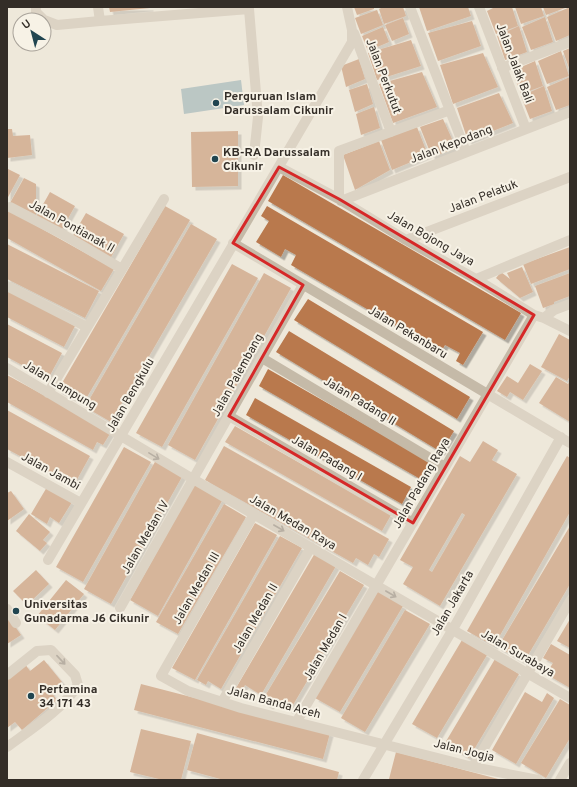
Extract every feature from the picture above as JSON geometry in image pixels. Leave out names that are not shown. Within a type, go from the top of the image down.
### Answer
[{"type":"street","points":[[98,7],[100,21]]},
{"type":"street","name":"Jalan Perkutut","points":[[347,7],[352,30],[391,132]]},
{"type":"street","points":[[410,7],[466,152]]},
{"type":"street","name":"Jalan Jalak Bali","points":[[480,7],[526,129]]},
{"type":"street","points":[[52,23],[57,25],[249,8],[258,117],[254,155]]},
{"type":"street","name":"Jalan Bengkulu","points":[[48,560],[352,42],[352,30]]},
{"type":"street","points":[[502,68],[570,42]]},
{"type":"street","points":[[340,200],[338,152],[450,110]]},
{"type":"street","name":"Jalan Kepodang","points":[[340,200],[570,112]]},
{"type":"street","name":"Jalan Bojong Jaya","points":[[279,167],[340,200],[406,240],[539,316],[570,331]]},
{"type":"street","name":"Jalan Pelatuk","points":[[406,240],[570,177]]},
{"type":"street","points":[[48,393],[164,199]]},
{"type":"street","name":"Jalan Pontianak II","points":[[10,207],[64,235],[122,269]]},
{"type":"street","points":[[476,279],[570,240]]},
{"type":"street","name":"Jalan Pekanbaru","points":[[233,243],[566,440]]},
{"type":"street","name":"Jalan Palembang","points":[[193,479],[303,285]]},
{"type":"street","points":[[7,286],[87,327]]},
{"type":"street","points":[[539,316],[570,304]]},
{"type":"street","name":"Jalan Padang Raya","points":[[376,585],[488,394],[539,316]]},
{"type":"street","name":"Jalan Padang II","points":[[262,358],[445,467]]},
{"type":"street","name":"Jalan Lampung","points":[[7,368],[121,436]]},
{"type":"street","name":"Jalan Padang I","points":[[229,416],[413,522]]},
{"type":"street","name":"Jalan Medan Raya","points":[[121,436],[453,629]]},
{"type":"street","name":"Jalan Jakarta","points":[[363,780],[566,440]]},
{"type":"street","name":"Jalan Jambi","points":[[7,462],[81,504]]},
{"type":"street","name":"Jalan Medan IV","points":[[120,608],[193,479]]},
{"type":"street","name":"Jalan Medan III","points":[[161,676],[254,514]]},
{"type":"street","name":"Jalan Medan II","points":[[222,702],[311,547]]},
{"type":"street","name":"Jalan Medan I","points":[[297,721],[376,585]]},
{"type":"street","points":[[473,767],[567,612],[570,601]]},
{"type":"street","points":[[7,609],[16,623]]},
{"type":"street","name":"Jalan Surabaya","points":[[453,629],[570,698]]},
{"type":"street","points":[[7,676],[37,651],[51,650],[74,675],[78,685],[72,694],[38,724],[7,747]]},
{"type":"street","name":"Jalan Banda Aceh","points":[[161,676],[188,690],[222,702],[384,744]]},
{"type":"street","name":"Jalan Jogja","points":[[384,744],[473,767],[538,780]]},
{"type":"street","points":[[560,780],[570,763]]},
{"type":"highlighted area","points":[[279,167],[339,199],[534,315],[413,523],[229,416],[303,285],[233,243]]},
{"type":"water","points":[[241,80],[244,105],[184,114],[181,89]]},
{"type":"building","points":[[109,7],[150,7],[150,8],[110,12]]},
{"type":"building","points":[[354,7],[374,7],[374,9],[357,15]]},
{"type":"building","points":[[383,7],[403,7],[406,16],[384,24],[379,9]]},
{"type":"building","points":[[419,7],[468,7],[471,16],[427,31]]},
{"type":"building","points":[[495,7],[512,7],[518,26],[496,34],[487,11]]},
{"type":"building","points":[[515,7],[541,7],[544,16],[521,24]]},
{"type":"building","points":[[543,7],[568,7],[546,15]]},
{"type":"building","points":[[570,7],[570,35],[556,41],[547,17]]},
{"type":"building","points":[[377,10],[383,25],[361,34],[355,18]]},
{"type":"building","points":[[545,17],[553,42],[531,50],[522,27]]},
{"type":"building","points":[[403,18],[409,34],[392,41],[385,25]]},
{"type":"building","points":[[472,21],[481,46],[438,61],[428,33]]},
{"type":"building","points":[[519,26],[527,52],[505,60],[497,36]]},
{"type":"building","points":[[383,27],[389,42],[368,51],[362,36]]},
{"type":"building","points":[[411,40],[421,66],[377,80],[368,53]]},
{"type":"building","points":[[570,48],[570,71],[563,51]]},
{"type":"building","points":[[561,51],[569,76],[547,84],[538,61]]},
{"type":"building","points":[[483,53],[498,87],[453,104],[440,65]]},
{"type":"building","points":[[359,59],[365,79],[346,87],[341,66]]},
{"type":"building","points":[[535,61],[543,86],[521,94],[512,71]]},
{"type":"building","points":[[422,72],[437,107],[393,123],[379,84]]},
{"type":"building","points":[[570,77],[570,105],[556,110],[547,87]]},
{"type":"building","points":[[367,84],[373,104],[355,112],[349,90]]},
{"type":"building","points":[[544,86],[552,111],[530,119],[521,96]]},
{"type":"building","points":[[499,93],[513,123],[468,141],[457,108]]},
{"type":"building","points":[[374,107],[380,128],[361,135],[356,114]]},
{"type":"building","points":[[443,119],[456,148],[432,157],[420,127]]},
{"type":"building","points":[[417,127],[428,155],[392,170],[381,140]]},
{"type":"building","points":[[7,129],[12,129],[13,136],[30,135],[32,155],[7,158]]},
{"type":"building","name":"KB-RA Darussalam Cikunir","points":[[238,131],[238,186],[192,187],[191,132]]},
{"type":"building","points":[[379,141],[390,170],[355,190],[343,155]]},
{"type":"building","points":[[8,169],[20,175],[7,199],[7,171]]},
{"type":"building","points":[[283,175],[521,313],[505,340],[268,201]]},
{"type":"building","points":[[24,178],[36,184],[36,217],[10,203]]},
{"type":"building","points":[[50,192],[75,206],[61,231],[36,217]]},
{"type":"building","points":[[165,206],[190,220],[83,404],[58,390]]},
{"type":"building","points":[[267,206],[483,332],[463,365],[456,361],[460,353],[445,345],[441,352],[291,265],[296,255],[285,249],[281,257],[256,242],[269,221],[261,216]]},
{"type":"building","points":[[8,210],[114,269],[101,291],[7,238]]},
{"type":"building","points":[[86,213],[124,234],[110,259],[72,237]]},
{"type":"building","points":[[191,224],[217,239],[111,422],[85,407]]},
{"type":"building","points":[[7,244],[99,291],[85,318],[7,279]]},
{"type":"building","points":[[570,247],[570,269],[531,284],[523,264]]},
{"type":"building","points":[[232,264],[258,278],[162,447],[136,433]]},
{"type":"building","points":[[522,267],[533,292],[520,298],[496,278],[501,272],[510,279],[507,273]]},
{"type":"building","points":[[264,273],[291,288],[195,460],[168,445]]},
{"type":"building","points":[[570,273],[570,296],[543,308],[535,286]]},
{"type":"building","points":[[7,290],[75,326],[64,347],[7,317]]},
{"type":"building","points":[[308,299],[470,397],[457,419],[294,320]]},
{"type":"building","points":[[7,324],[62,353],[48,379],[7,357]]},
{"type":"building","points":[[289,331],[454,431],[441,452],[276,352]]},
{"type":"building","points":[[559,334],[570,340],[570,376],[567,381],[541,367]]},
{"type":"building","points":[[530,364],[542,371],[523,400],[510,392],[507,397],[497,391],[507,376],[518,383]]},
{"type":"building","points":[[268,369],[432,463],[422,480],[259,386]]},
{"type":"building","points":[[7,375],[111,432],[103,445],[97,442],[93,450],[7,402]]},
{"type":"building","points":[[556,377],[568,384],[570,381],[570,422],[539,403]]},
{"type":"building","points":[[255,398],[411,487],[402,504],[246,415]]},
{"type":"building","points":[[7,410],[90,456],[74,485],[7,449]]},
{"type":"building","points":[[235,426],[391,515],[382,531],[225,442]]},
{"type":"building","points":[[483,441],[498,450],[492,460],[517,474],[440,606],[403,584],[413,567],[400,560],[460,456],[470,462]],"holes":[[[462,513],[465,515],[432,572],[429,570]]]},
{"type":"building","points":[[224,446],[389,539],[379,557],[374,554],[368,565],[356,558],[353,563],[205,480]]},
{"type":"building","points":[[124,447],[151,462],[83,582],[56,567]]},
{"type":"building","points":[[567,456],[570,458],[570,512],[494,646],[467,631]]},
{"type":"building","points":[[156,460],[183,475],[111,604],[84,589]]},
{"type":"building","points":[[195,484],[223,499],[158,616],[130,600]]},
{"type":"building","points":[[47,487],[72,502],[59,523],[50,517],[47,524],[31,514]]},
{"type":"building","points":[[11,491],[24,509],[7,521],[7,493]]},
{"type":"building","points":[[224,504],[246,517],[178,634],[156,622]]},
{"type":"building","points":[[29,514],[50,532],[43,540],[47,543],[40,551],[16,531]]},
{"type":"building","points":[[255,523],[277,535],[195,680],[172,668]]},
{"type":"building","points":[[570,526],[570,584],[524,662],[498,647]]},
{"type":"building","points":[[280,536],[302,548],[221,689],[208,681],[206,685],[197,680]]},
{"type":"building","points":[[315,553],[336,566],[261,695],[245,685],[239,696],[233,693]]},
{"type":"building","points":[[36,570],[49,584],[27,605],[13,591]]},
{"type":"building","points":[[340,571],[364,585],[290,710],[274,700],[270,706],[262,701]]},
{"type":"building","points":[[66,580],[84,594],[55,630],[37,616]]},
{"type":"building","points":[[378,591],[403,606],[340,712],[315,698]]},
{"type":"building","points":[[405,610],[430,624],[365,732],[341,718]]},
{"type":"building","points":[[7,615],[21,635],[7,644]]},
{"type":"building","points":[[570,619],[570,648],[557,641]]},
{"type":"building","points":[[462,640],[487,655],[437,738],[412,724]]},
{"type":"building","points":[[551,644],[570,655],[570,688],[546,674],[553,663],[543,658]]},
{"type":"building","points":[[495,659],[519,674],[469,758],[445,743]]},
{"type":"building","name":"Pertamina 34 171 43","points":[[44,660],[62,682],[51,692],[57,700],[22,730],[15,722],[7,728],[7,679],[25,664],[30,671]]},
{"type":"building","points":[[141,684],[330,733],[323,759],[134,710]]},
{"type":"building","points":[[525,692],[542,702],[547,693],[554,698],[516,764],[492,750]]},
{"type":"building","points":[[560,699],[570,705],[570,738],[546,778],[521,763]]},
{"type":"building","points":[[141,729],[191,741],[181,780],[163,780],[130,772]]},
{"type":"building","points":[[197,733],[339,772],[337,780],[224,780],[187,770]]},
{"type":"building","points":[[396,752],[502,780],[389,779]]},
{"type":"place","name":"Perguruan Islam Darussalam Cikunir","points":[[216,103]]},
{"type":"place","name":"KB-RA Darussalam Cikunir","points":[[215,159]]},
{"type":"place","name":"Universitas Gunadarma J6 Cikunir","points":[[16,611]]},
{"type":"place","name":"Pertamina 34 171 43","points":[[31,696]]}]
